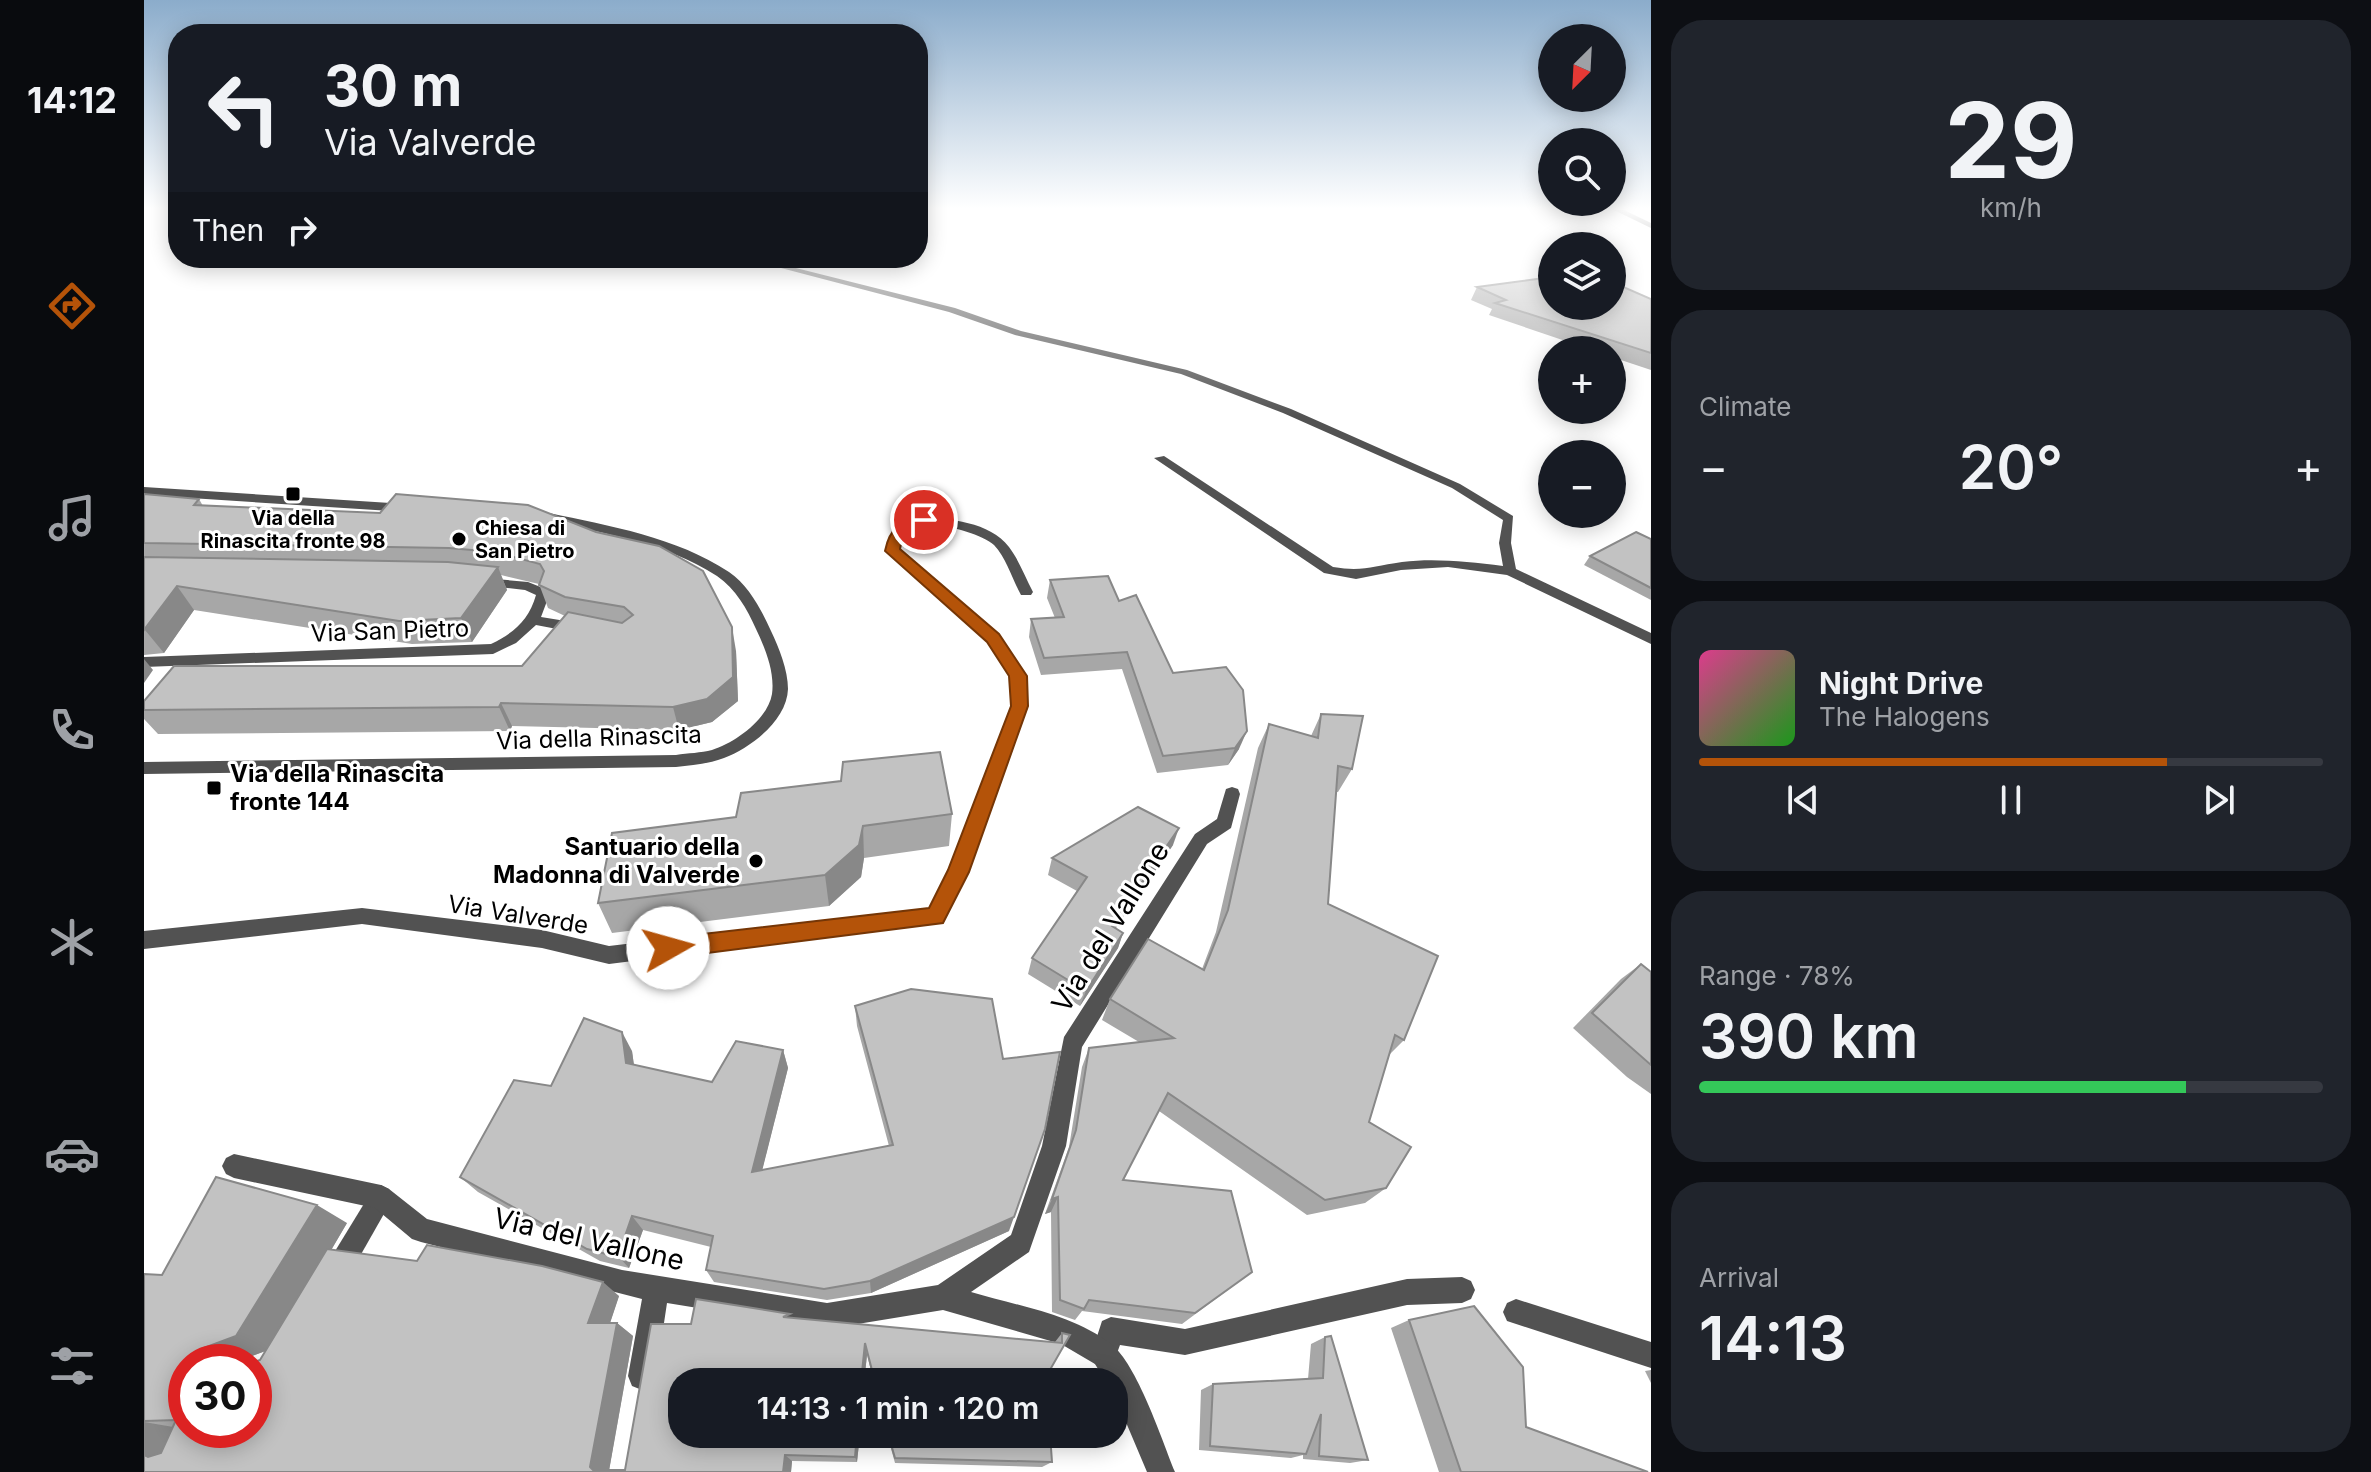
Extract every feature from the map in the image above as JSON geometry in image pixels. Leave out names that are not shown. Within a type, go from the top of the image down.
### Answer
[{"type":"street","points":[[829,279],[952,310],[1018,333],[1184,372],[1287,411],[1456,486],[1509,519],[1505,543],[1510,571]]},
{"type":"street","points":[[1160,458],[1329,570],[1356,575],[1401,566],[1448,563],[1510,571],[1651,639]]},
{"type":"street","points":[[144,491],[425,509]]},
{"type":"street","name":"Via della Rinascita","points":[[144,768],[676,761],[719,754],[751,735],[767,721],[781,693],[772,648],[750,600],[724,574],[677,552],[624,533],[529,515]]},
{"type":"street","name":"Via Valverde","points":[[144,940],[362,916],[542,939],[609,955],[935,916],[958,872],[1019,706],[1018,676],[993,638],[892,551],[895,537],[903,526],[924,520],[984,534],[994,539],[1006,552],[1026,592]]},
{"type":"street","name":"Via San Pietro","points":[[144,662],[493,649],[520,637],[532,620],[543,593],[528,586],[466,581]]},
{"type":"street","points":[[532,620],[566,632],[600,632]]},
{"type":"street","name":"Via del Vallone","points":[[943,1297],[1020,1243],[1054,1146],[1072,1044],[1201,839],[1225,823],[1232,794]]},
{"type":"street","name":"Via del Vallone","points":[[234,1166],[381,1197],[421,1230],[622,1283],[827,1316],[943,1297],[1067,1333],[1104,1355],[1125,1386],[1161,1472]]},
{"type":"street","points":[[325,1292],[381,1197]]},
{"type":"street","points":[[639,1395],[657,1288]]},
{"type":"street","points":[[1104,1355],[1111,1330],[1185,1342],[1407,1292],[1462,1290]]},
{"type":"street","points":[[1516,1312],[1651,1355]]},
{"type":"building","points":[[1538,279],[1538,317],[1495,303],[1506,300],[1477,287]]},
{"type":"building","points":[[1626,288],[1651,299],[1651,353],[1626,345],[1626,336],[1598,336],[1548,320],[1626,320]]},
{"type":"building","points":[[144,494],[199,499],[194,505],[380,513],[396,494],[528,505],[596,532],[659,546],[703,571],[732,627],[733,677],[707,699],[673,707],[501,703],[499,707],[144,710],[144,701],[174,666],[522,666],[568,612],[622,623],[633,615],[624,607],[565,597],[539,585],[544,571],[540,564],[495,552],[449,548],[144,543]]},
{"type":"building","points":[[1636,532],[1651,539],[1651,588],[1590,556]]},
{"type":"building","points":[[144,557],[448,562],[498,567],[461,618],[399,621],[177,586],[144,630]]},
{"type":"building","points":[[1108,576],[1119,601],[1136,595],[1173,673],[1226,667],[1243,690],[1247,731],[1235,748],[1163,756],[1127,652],[1044,658],[1031,619],[1064,617],[1050,580]]},
{"type":"building","points":[[1321,714],[1363,716],[1352,769],[1338,766],[1328,904],[1438,956],[1404,1040],[1395,1035],[1369,1122],[1411,1147],[1386,1188],[1325,1200],[1168,1093],[1123,1180],[1231,1191],[1252,1272],[1195,1313],[1089,1300],[1084,1309],[1060,1300],[1058,1197],[1052,1199],[1076,1130],[1089,1048],[1174,1038],[1110,999],[1148,939],[1204,970],[1228,910],[1269,724],[1318,738]]},
{"type":"building","points":[[940,752],[952,814],[863,826],[859,845],[825,875],[598,903],[612,833],[736,817],[741,793],[841,781],[843,762]]},
{"type":"building","points":[[1138,807],[1179,828],[1112,926],[1123,933],[1086,991],[1032,958],[1087,877],[1052,858]]},
{"type":"building","points":[[1641,964],[1651,972],[1651,1065],[1592,1013]]},
{"type":"building","points":[[911,989],[992,999],[1003,1059],[1060,1052],[1045,1129],[1014,1217],[870,1281],[824,1289],[706,1270],[713,1236],[632,1216],[618,1256],[610,1255],[587,1249],[460,1177],[514,1080],[551,1086],[584,1018],[622,1032],[626,1063],[712,1082],[736,1041],[783,1050],[752,1172],[893,1145],[855,1006]]},
{"type":"building","points":[[216,1177],[317,1205],[236,1336],[214,1344],[168,1344],[168,1420],[144,1421],[144,1274],[162,1275]]},
{"type":"building","points":[[427,1245],[542,1266],[603,1282],[588,1323],[617,1323],[590,1467],[593,1470],[625,1470],[651,1324],[691,1324],[696,1299],[790,1314],[783,1317],[1062,1343],[1062,1333],[1070,1335],[1051,1368],[871,1368],[865,1343],[862,1368],[668,1368],[668,1448],[856,1448],[855,1457],[785,1455],[783,1472],[144,1472],[144,1455],[148,1457],[161,1453],[168,1438],[168,1448],[272,1448],[270,1344],[327,1249],[417,1261]]},
{"type":"building","points":[[1474,1306],[1523,1367],[1526,1427],[1648,1472],[1461,1472],[1409,1320]]},
{"type":"building","points":[[1331,1336],[1368,1460],[1319,1456],[1321,1414],[1306,1454],[1210,1446],[1213,1384],[1323,1378],[1325,1337]]},
{"type":"building","points":[[892,1448],[1051,1448],[1052,1462],[895,1458]]},
{"type":"place","name":"Via della Rinascita fronte 98","points":[[293,494]]},
{"type":"place","name":"Chiesa di San Pietro","points":[[459,539]]},
{"type":"place","name":"Via della Rinascita fronte 144","points":[[214,788]]},
{"type":"place","name":"Santuario della Madonna di Valverde","points":[[756,861]]},
{"type":"route","points":[[668,948],[935,916],[958,872],[1019,706],[1018,676],[993,638],[892,551],[895,537],[903,526],[924,520]]}]
